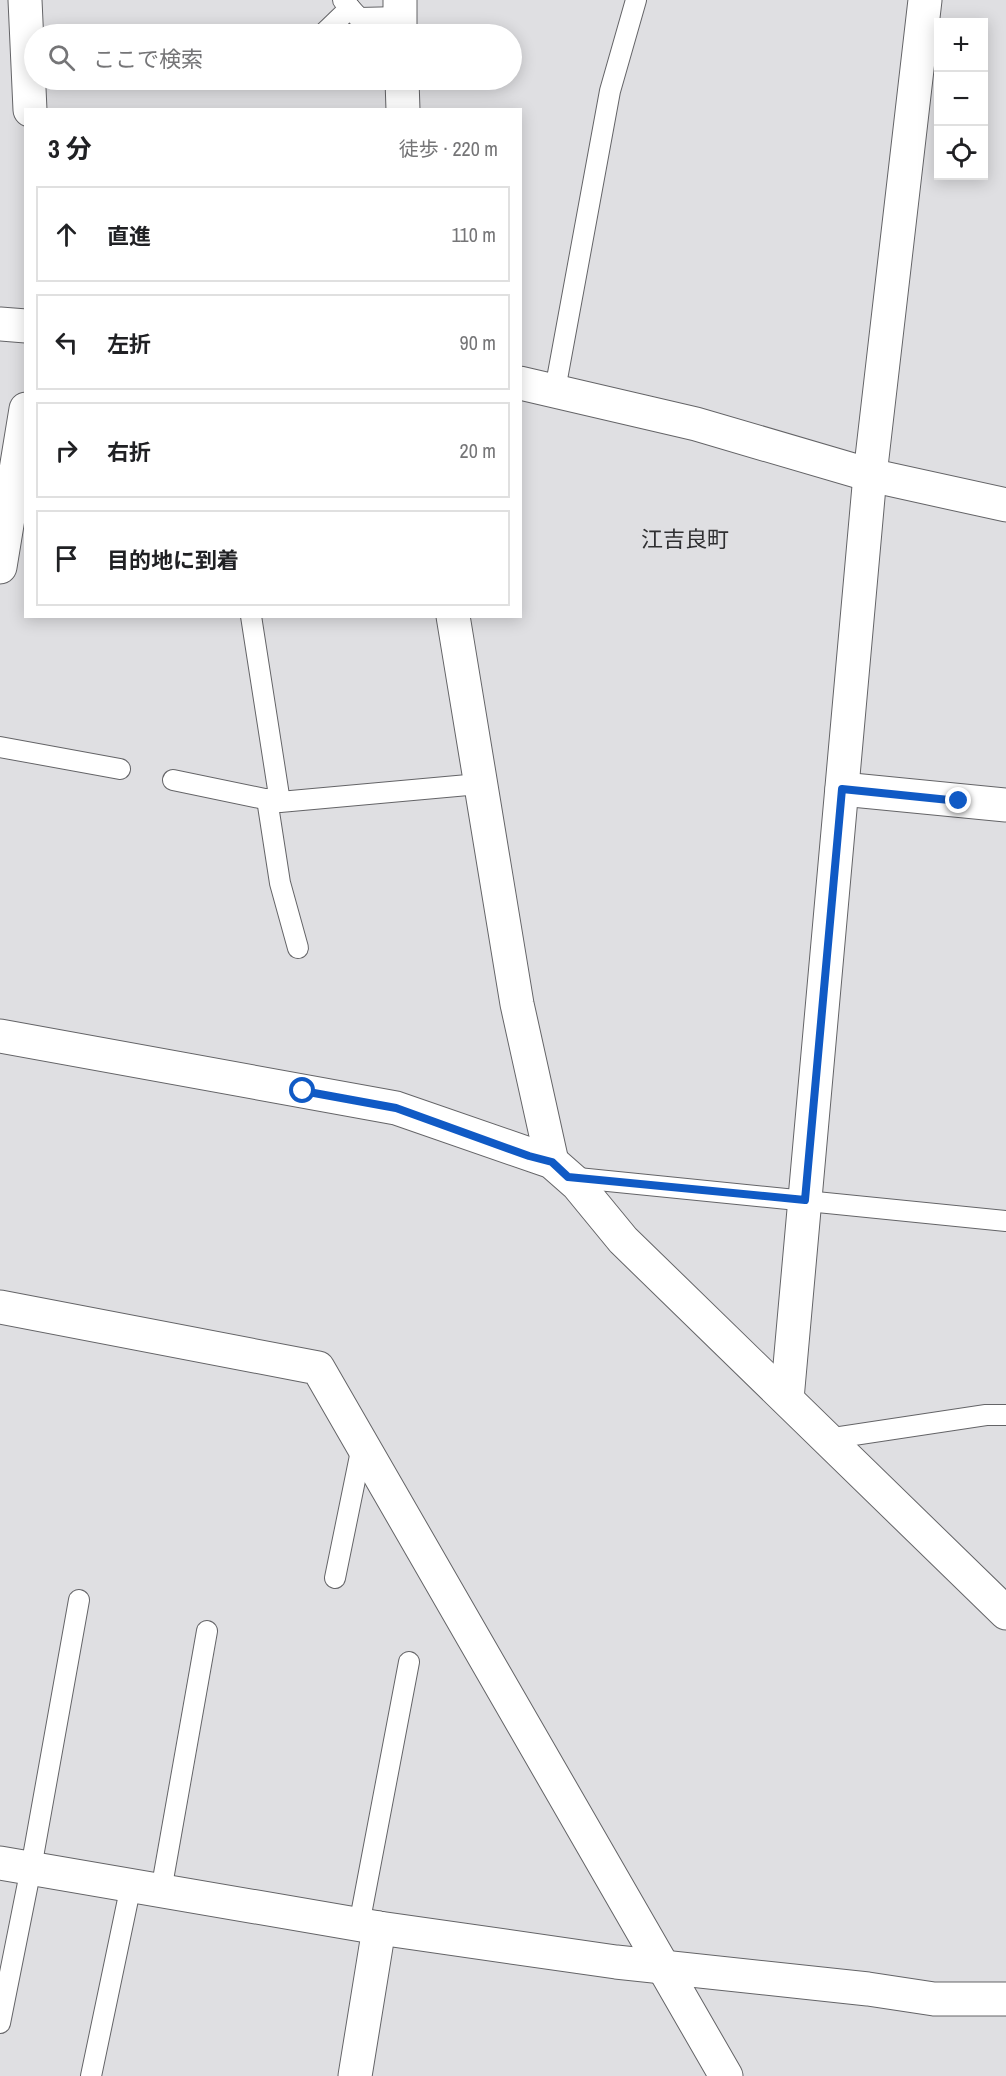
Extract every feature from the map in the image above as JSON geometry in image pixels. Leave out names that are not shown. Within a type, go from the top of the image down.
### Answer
[{"type":"street","points":[[25,0],[26,24]]},
{"type":"street","points":[[788,1399],[870,475],[925,0]]},
{"type":"street","points":[[29,90],[30,108]]},
{"type":"street","points":[[402,90],[403,108]]},
{"type":"street","points":[[0,324],[24,326]]},
{"type":"street","points":[[522,383],[696,424],[870,475],[1006,505]]},
{"type":"street","points":[[0,562],[24,421]]},
{"type":"street","points":[[453,618],[517,1004],[560,1169]]},
{"type":"street","points":[[842,789],[1006,805]]},
{"type":"street","points":[[0,1036],[396,1108],[560,1169],[577,1184],[623,1240],[1006,1613]]},
{"type":"street","points":[[0,1307],[318,1368],[726,2076]]},
{"type":"street","points":[[15,1865],[369,1927],[616,1962],[868,1989],[934,1999],[1006,1999]]},
{"type":"street","points":[[354,2076],[369,1927]]},
{"type":"lane","points":[[555,390],[610,91],[636,0]]},
{"type":"lane","points":[[331,24],[347,4],[359,18],[400,17]]},
{"type":"lane","points":[[251,618],[273,800],[280,883],[298,948]]},
{"type":"lane","points":[[0,747],[120,769]]},
{"type":"lane","points":[[173,780],[273,800],[479,784]]},
{"type":"lane","points":[[560,1169],[805,1200],[1006,1221]]},
{"type":"lane","points":[[827,1439],[986,1415],[1006,1415]]},
{"type":"lane","points":[[335,1578],[362,1446]]},
{"type":"lane","points":[[0,2023],[15,1865],[79,1600]]},
{"type":"lane","points":[[91,2076],[146,1888],[207,1630]]},
{"type":"lane","points":[[369,1927],[409,1662]]},
{"type":"district","name":"江吉良町","points":[[685,539]]},
{"type":"route","points":[[303,1091],[396,1108],[529,1156],[552,1162],[568,1177],[805,1200],[842,789],[959,801]]}]
